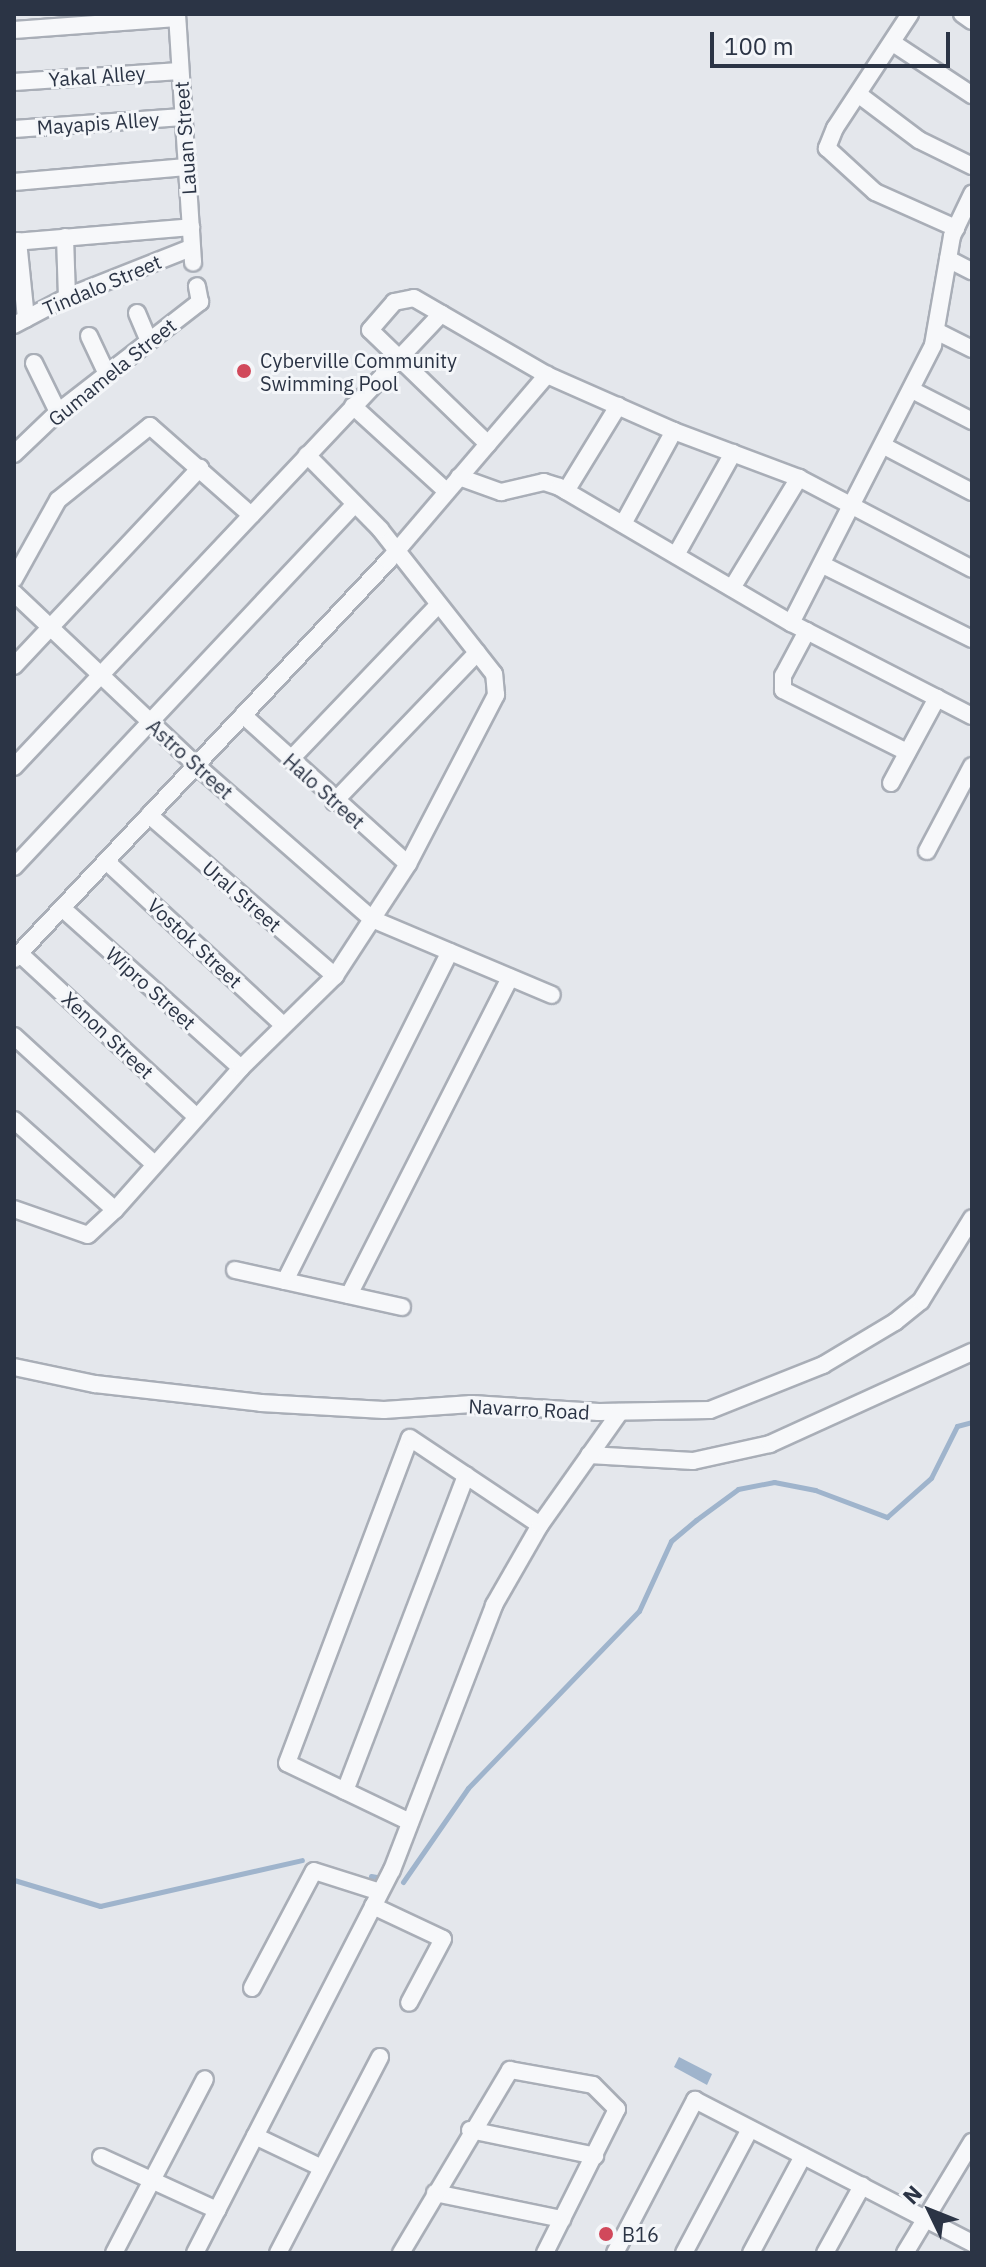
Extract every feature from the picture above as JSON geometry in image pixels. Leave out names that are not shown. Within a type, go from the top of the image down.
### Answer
[{"type":"street","points":[[910,14],[835,128],[829,154],[875,192],[956,228]]},
{"type":"street","points":[[962,14],[972,21]]},
{"type":"street","points":[[14,30],[177,16]]},
{"type":"street","name":"Lauan Street","points":[[177,16],[192,255]]},
{"type":"street","points":[[893,43],[972,95]]},
{"type":"street","name":"Yakal Alley","points":[[14,82],[180,71]]},
{"type":"street","points":[[858,94],[919,140],[972,166]]},
{"type":"street","name":"Mayapis Alley","points":[[14,129],[183,117]]},
{"type":"street","points":[[14,182],[186,167]]},
{"type":"street","points":[[791,623],[855,505],[912,390],[936,331],[956,228],[971,199]]},
{"type":"street","points":[[20,322],[16,241],[191,227]]},
{"type":"street","points":[[65,237],[67,297]]},
{"type":"street","name":"Tindalo Street","points":[[20,322],[67,297],[192,255]]},
{"type":"street","points":[[948,259],[972,271]]},
{"type":"street","name":"Gumamela Street","points":[[14,454],[58,412],[200,302],[197,286]]},
{"type":"street","points":[[488,444],[370,330],[394,302],[414,298],[547,375],[674,431],[799,478],[972,569]]},
{"type":"street","points":[[137,313],[149,341]]},
{"type":"street","points":[[14,767],[441,314]]},
{"type":"street","points":[[936,331],[972,349]]},
{"type":"street","points":[[89,336],[107,374]]},
{"type":"street","points":[[34,363],[58,412]]},
{"type":"street","points":[[17,956],[396,552],[547,375]]},
{"type":"street","points":[[912,390],[972,421]]},
{"type":"street","points":[[353,406],[446,491]]},
{"type":"street","points":[[566,491],[618,406]]},
{"type":"street","points":[[14,579],[58,500],[150,426],[251,515]]},
{"type":"street","points":[[623,524],[674,431]]},
{"type":"street","points":[[884,446],[972,492]]},
{"type":"street","points":[[676,555],[733,453]]},
{"type":"street","points":[[15,1208],[88,1235],[115,1210],[153,1163],[241,1068],[335,976],[408,864],[496,695],[494,674],[396,552],[307,455]]},
{"type":"street","points":[[14,666],[200,468]]},
{"type":"street","points":[[459,477],[501,492],[544,482],[566,491],[791,623],[972,716]]},
{"type":"street","points":[[732,588],[799,478]]},
{"type":"street","points":[[14,867],[354,505]]},
{"type":"street","points":[[823,565],[972,639]]},
{"type":"street","name":"Astro Street","points":[[14,593],[196,765],[372,919],[552,995]]},
{"type":"street","points":[[290,760],[438,605]]},
{"type":"street","points":[[807,631],[783,676],[783,690],[907,752]]},
{"type":"street","points":[[334,802],[477,653]]},
{"type":"street","points":[[891,783],[937,698]]},
{"type":"street","name":"Halo Street","points":[[243,715],[334,802],[408,864]]},
{"type":"street","points":[[927,851],[972,766]]},
{"type":"street","name":"Ural Street","points":[[149,815],[335,976]]},
{"type":"street","name":"Vostok Street","points":[[106,861],[283,1025]]},
{"type":"street","name":"Wipro Street","points":[[62,908],[241,1068]]},
{"type":"street","points":[[285,1281],[450,952]]},
{"type":"street","name":"Xenon Street","points":[[17,956],[197,1117]]},
{"type":"street","points":[[349,1295],[510,977]]},
{"type":"street","points":[[14,1036],[153,1163]]},
{"type":"street","points":[[14,1120],[115,1210]]},
{"type":"street","name":"Navarro Road","points":[[14,1367],[95,1384],[261,1403],[384,1410],[472,1404],[620,1412],[710,1410],[823,1365],[921,1301],[972,1218]]},
{"type":"street","points":[[235,1270],[402,1307]]},
{"type":"street","points":[[589,1455],[693,1461],[770,1444],[972,1352]]},
{"type":"street","points":[[195,2253],[377,1899],[494,1605],[540,1525],[620,1412]]},
{"type":"street","points":[[410,1822],[287,1763],[410,1438],[540,1525]]},
{"type":"street","points":[[345,1791],[466,1475]]},
{"type":"street","points":[[252,1988],[314,1871],[377,1899],[443,1939],[409,2003]]},
{"type":"street","points":[[278,2253],[380,2057]]},
{"type":"street","points":[[401,2253],[470,2130],[510,2070],[593,2085],[617,2109],[545,2253]]},
{"type":"street","points":[[114,2253],[205,2079]]},
{"type":"street","points":[[615,2253],[695,2100],[972,2243]]},
{"type":"street","points":[[684,2253],[750,2129]]},
{"type":"street","points":[[470,2130],[595,2156]]},
{"type":"street","points":[[255,2136],[322,2168]]},
{"type":"street","points":[[905,2253],[922,2217],[967,2162],[972,2142]]},
{"type":"street","points":[[751,2253],[803,2156]]},
{"type":"street","points":[[101,2157],[217,2210]]},
{"type":"street","points":[[825,2253],[862,2186]]},
{"type":"street","points":[[435,2193],[562,2219]]},
{"type":"water","points":[[679,2057],[712,2074],[707,2085],[674,2067]]},
{"type":"waterway","points":[[403,1882],[468,1788],[639,1611],[671,1541],[696,1520],[738,1489],[774,1482],[815,1490],[887,1517],[931,1478],[957,1426],[972,1422]]},
{"type":"waterway","points":[[14,1880],[100,1906],[302,1860]]},
{"type":"waterway","points":[[371,1876],[382,1878]]},
{"type":"place","name":"Cyberville Community Swimming Pool","points":[[244,371]]},
{"type":"place","name":"B16","points":[[606,2234]]}]
